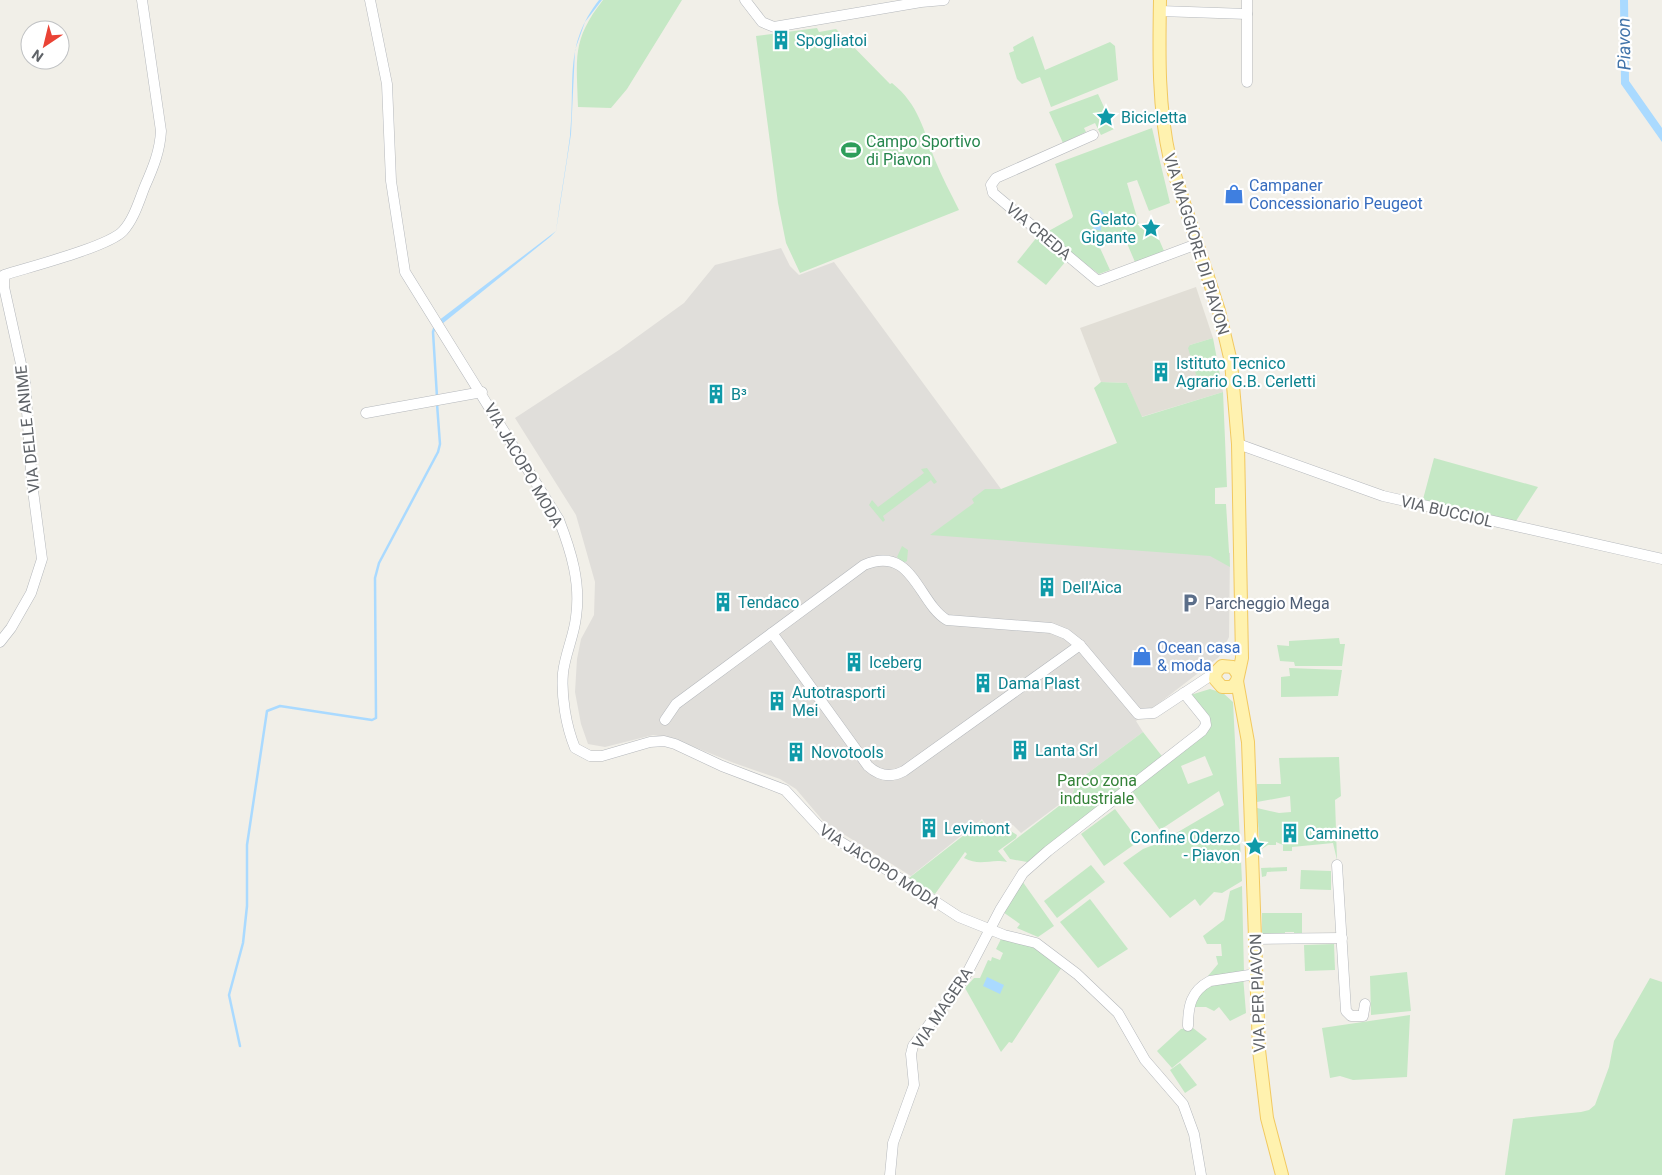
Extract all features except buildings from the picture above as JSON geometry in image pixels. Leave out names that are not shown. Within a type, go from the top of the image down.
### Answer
[{"type":"main road","name":"VIA MAGGIORE DI PIAVON","points":[[1160,5],[1160,81],[1164,130],[1170,160],[1229,350],[1234,381],[1238,444],[1242,658],[1231,682]]},
{"type":"main road","points":[[1220,669],[1233,667],[1231,682],[1215,679],[1220,669],[1241,639]]},
{"type":"main road","name":"VIA PER PIAVON","points":[[1231,682],[1244,712],[1251,808],[1259,1050],[1263,1094],[1272,1144],[1282,1175]]},
{"type":"street","name":"VIA DELLE ANIME","points":[[0,642],[11,628],[31,593],[42,559],[32,482],[25,382],[2,276],[102,244],[122,232],[133,215],[152,169],[160,144],[161,131],[142,0]]},
{"type":"street","name":"VIA JACOPO MODA","points":[[370,0],[388,84],[391,181],[408,281],[482,392],[509,440],[559,520],[573,561],[577,591],[576,617],[563,672],[563,682],[568,725],[576,748],[590,756],[602,756],[650,742],[664,741],[785,790],[824,832],[881,866],[936,904],[959,917],[989,930],[1036,943],[1103,996],[1118,1014],[1145,1060],[1183,1104],[1194,1134],[1200,1175]]},
{"type":"street","points":[[745,0],[762,22],[774,28],[904,4],[944,0]]},
{"type":"street","points":[[1247,0],[1247,82]]},
{"type":"street","points":[[1160,5],[1247,14]]},
{"type":"street","name":"VIA CREDA","points":[[1093,135],[996,178],[991,186],[993,193],[1098,281],[1197,244]]},
{"type":"street","points":[[366,413],[482,392]]},
{"type":"street","name":"VIA BUCCIOL","points":[[1238,444],[1383,496],[1662,560]]},
{"type":"street","points":[[665,720],[676,704],[864,565],[883,561],[895,563],[905,569],[947,620],[1051,628],[1066,634],[1080,645],[1138,714],[1154,713],[1220,669]]},
{"type":"street","points":[[772,633],[868,766],[878,774],[889,776],[904,771],[1080,645]]},
{"type":"street","points":[[1194,687],[1231,682]]},
{"type":"street","points":[[989,930],[1022,873],[1202,730],[1206,725],[1205,719],[1184,693]]},
{"type":"street","points":[[1337,865],[1346,1011],[1351,1016],[1363,1016],[1365,1004]]},
{"type":"street","name":"VIA MAGERA","points":[[890,1175],[893,1143],[914,1085],[911,1054],[913,1046],[965,977],[989,930]]},
{"type":"street","points":[[1255,939],[1342,938]]},
{"type":"street","points":[[1188,1026],[1189,1003],[1205,984],[1256,974]]},
{"type":"shaded area","points":[[781,248],[790,266],[799,275],[834,262],[1001,489],[1012,528],[1230,553],[1229,637],[1219,657],[1136,721],[1143,732],[1076,782],[1072,795],[1021,833],[1013,825],[1005,823],[992,833],[982,819],[911,876],[824,822],[796,789],[780,779],[677,740],[653,735],[605,747],[588,744],[581,724],[575,692],[577,659],[581,639],[594,615],[595,582],[576,515],[515,418],[619,350],[684,303],[715,265]]},
{"type":"shaded area","points":[[1196,287],[1213,338],[1190,345],[1199,384],[1222,386],[1223,392],[1141,417],[1127,383],[1101,382],[1080,328]]},
{"type":"green space","points":[[603,0],[682,0],[627,89],[611,108],[578,107],[578,50],[585,27]]},
{"type":"green space","name":"Campo Sportivo di Piavon","points":[[817,28],[819,32],[836,29],[890,84],[892,83],[901,91],[919,118],[938,166],[959,210],[800,273],[786,243],[778,203],[756,36]]},
{"type":"green space","points":[[1033,36],[1045,70],[1110,42],[1115,46],[1118,80],[1051,107],[1040,77],[1022,84],[1017,79],[1009,53],[1014,51],[1013,47]]},
{"type":"green space","points":[[1098,94],[1114,129],[1101,135],[1095,123],[1084,128],[1086,132],[1063,143],[1049,112]]},
{"type":"green space","points":[[1152,128],[1170,203],[1149,211],[1137,180],[1127,183],[1140,228],[1152,223],[1164,251],[1135,262],[1126,241],[1120,238],[1100,248],[1110,270],[1099,274],[1045,233],[1073,216],[1055,164]]},
{"type":"green space","points":[[1037,237],[1066,261],[1046,285],[1017,262]]},
{"type":"green space","points":[[1213,338],[1222,386],[1199,384],[1188,348],[1190,345]]},
{"type":"green space","points":[[1101,382],[1127,383],[1142,417],[1223,392],[1227,487],[1215,488],[1215,504],[1226,504],[1230,567],[1210,556],[930,535],[974,503],[972,499],[985,489],[1001,489],[1117,443],[1094,388]]},
{"type":"green space","points":[[1434,458],[1538,487],[1514,524],[1422,503]]},
{"type":"green space","points":[[927,468],[937,482],[934,484],[931,480],[883,516],[885,520],[883,522],[869,505],[872,500],[878,507],[924,473],[921,469]]},
{"type":"green space","points":[[902,546],[908,550],[907,561],[903,563],[897,557]]},
{"type":"green space","points":[[1339,638],[1340,644],[1345,644],[1342,666],[1295,666],[1294,662],[1280,661],[1277,645],[1289,646],[1289,641]]},
{"type":"green space","points":[[1289,668],[1342,670],[1338,696],[1281,697],[1281,677],[1290,676]]},
{"type":"green space","name":"Parco zona industriale","points":[[1210,689],[1223,693],[1233,702],[1242,881],[1222,893],[1214,892],[1200,906],[1195,899],[1170,918],[1123,863],[1143,849],[1161,842],[1224,805],[1219,791],[1160,830],[1129,787],[1033,863],[1010,859],[1003,849],[1072,796],[1076,782],[1143,732],[1165,760],[1206,725],[1187,696]],"holes":[[[1205,756],[1213,775],[1188,784],[1181,766]]]},
{"type":"green space","points":[[1339,757],[1341,796],[1335,800],[1337,860],[1333,843],[1292,847],[1292,851],[1283,851],[1283,845],[1276,842],[1276,845],[1268,845],[1260,850],[1257,808],[1279,813],[1291,812],[1290,796],[1257,802],[1257,784],[1281,784],[1279,758]]},
{"type":"green space","points":[[1115,809],[1139,841],[1104,866],[1081,834]]},
{"type":"green space","points":[[982,821],[992,836],[1006,828],[1017,835],[1016,838],[998,851],[1007,862],[970,861],[964,858],[967,854],[965,852],[935,894],[909,878]]},
{"type":"green space","points":[[1091,865],[1105,882],[1057,918],[1044,901]]},
{"type":"green space","points":[[1287,867],[1287,871],[1267,872],[1266,876],[1262,877],[1261,868]]},
{"type":"green space","points":[[1301,870],[1331,871],[1331,890],[1300,889]]},
{"type":"green space","points":[[1020,878],[1054,926],[1038,937],[1017,928],[1020,924],[1000,910]]},
{"type":"green space","points":[[1242,886],[1244,973],[1208,976],[1218,964],[1216,956],[1222,956],[1221,944],[1207,944],[1203,936],[1224,920],[1230,891]]},
{"type":"green space","points":[[1090,899],[1128,949],[1098,968],[1060,922]]},
{"type":"green space","points":[[1262,913],[1302,913],[1302,936],[1294,936],[1294,932],[1285,932],[1285,936],[1262,936]]},
{"type":"green space","points":[[1001,939],[1026,942],[1062,967],[1012,1043],[1009,1042],[1001,1052],[965,988],[974,978],[980,978],[988,960],[991,961],[992,957],[1000,960],[1003,953],[996,949]]},
{"type":"green space","points":[[1334,944],[1335,970],[1305,971],[1304,945]]},
{"type":"green space","points":[[1407,972],[1411,1011],[1371,1015],[1370,976]]},
{"type":"green space","points":[[1243,976],[1246,1013],[1230,1021],[1219,1007],[1214,1011],[1206,1007],[1195,1007],[1193,997],[1203,986]]},
{"type":"green space","points":[[1650,978],[1662,982],[1662,1175],[1505,1175],[1513,1119],[1581,1112],[1589,1110],[1595,1105],[1609,1067],[1614,1041]]},
{"type":"green space","points":[[1410,1015],[1407,1077],[1353,1080],[1340,1076],[1330,1078],[1322,1028]]},
{"type":"green space","points":[[1193,1028],[1207,1039],[1172,1068],[1157,1051],[1181,1029]]},
{"type":"green space","points":[[1180,1063],[1197,1085],[1185,1093],[1170,1070]]},
{"type":"water","points":[[599,0],[602,0],[586,21]]},
{"type":"water","name":"Piavon","points":[[1620,0],[1628,0],[1629,81],[1662,128],[1662,142],[1621,84]]},
{"type":"water","points":[[575,54],[571,134],[556,231],[570,136]]},
{"type":"water","points":[[1095,210],[1101,210],[1105,215],[1101,224],[1101,231],[1094,229],[1092,224]]},
{"type":"water","points":[[556,231],[442,324],[438,321]]},
{"type":"water","points":[[987,977],[1004,985],[1000,994],[983,986]]},
{"type":"waterway","points":[[435,326],[433,332],[437,397]]},
{"type":"waterway","points":[[240,1046],[229,995],[243,943],[247,906],[247,845],[267,711],[280,706],[372,720],[376,718],[375,578],[379,563],[438,452],[440,444],[437,404]]},
{"type":"place","name":"Spogliatoi","points":[[781,40]]},
{"type":"place","name":"Bicicletta","points":[[1106,117]]},
{"type":"place","name":"Campo Sportivo di Piavon","points":[[851,150]]},
{"type":"place","name":"Campaner Concessionario Peugeot","points":[[1234,194]]},
{"type":"place","name":"Gelato Gigante","points":[[1151,228]]},
{"type":"place","name":"Istituto Tecnico Agrario G.B. Cerletti","points":[[1161,372]]},
{"type":"place","name":"B³","points":[[716,394]]},
{"type":"place","name":"Dell'Aica","points":[[1047,587]]},
{"type":"place","name":"Tendaco","points":[[723,602]]},
{"type":"place","name":"Parcheggio Mega","points":[[1190,603]]},
{"type":"place","name":"Ocean casa & moda","points":[[1142,656]]},
{"type":"place","name":"Iceberg","points":[[854,662]]},
{"type":"place","name":"Dama Plast","points":[[983,683]]},
{"type":"place","name":"Autotrasporti Mei","points":[[777,701]]},
{"type":"place","name":"Lanta Srl","points":[[1020,750]]},
{"type":"place","name":"Novotools","points":[[796,752]]},
{"type":"place","name":"Levimont","points":[[929,828]]},
{"type":"place","name":"Caminetto","points":[[1290,833]]},
{"type":"place","name":"Confine Oderzo - Piavon","points":[[1255,846]]}]
